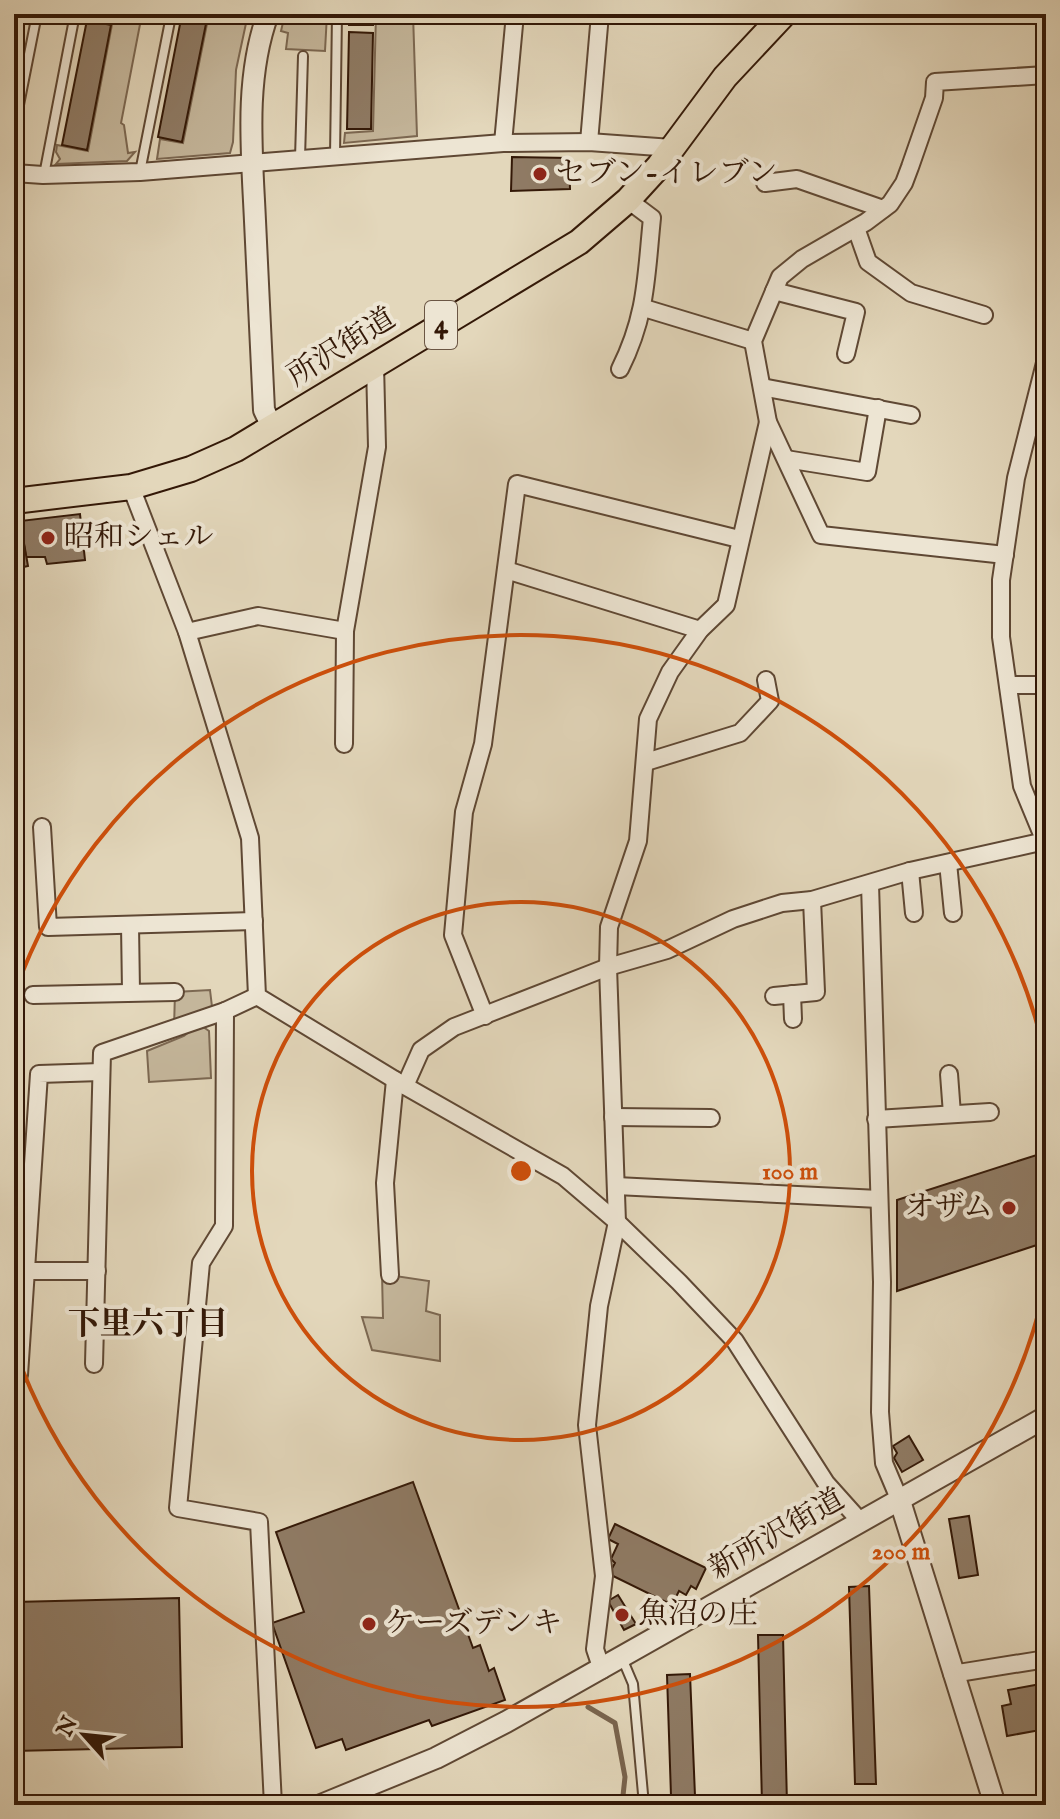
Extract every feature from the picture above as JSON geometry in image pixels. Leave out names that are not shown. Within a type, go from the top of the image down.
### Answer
[{"type":"main road","name":"所沢街道","points":[[14,501],[131,487],[191,469],[236,449],[579,242],[628,200],[725,77],[784,14]]},
{"type":"street","points":[[268,14],[252,105],[264,410],[273,429]]},
{"type":"street","points":[[503,143],[515,14]]},
{"type":"street","points":[[589,142],[600,14]]},
{"type":"street","points":[[1005,555],[821,535],[768,422],[753,341],[780,277],[802,259],[890,204],[904,183],[934,98],[935,82],[1046,75]]},
{"type":"street","points":[[14,173],[140,172],[503,143],[589,142],[672,148]]},
{"type":"street","points":[[765,183],[797,179],[883,209]]},
{"type":"street","points":[[620,369],[635,339],[644,308],[652,218],[628,200]]},
{"type":"street","points":[[856,228],[868,262],[911,293],[984,315]]},
{"type":"street","points":[[774,291],[856,312],[846,354]]},
{"type":"street","points":[[644,308],[753,341]]},
{"type":"street","points":[[390,1275],[385,1183],[400,1083],[421,1050],[454,1027],[608,967],[667,950],[733,919],[782,903],[812,900],[910,871],[1045,843],[1022,786],[1001,637],[1001,580],[1016,478],[1046,359]]},
{"type":"street","points":[[344,744],[345,631],[377,447],[375,364]]},
{"type":"street","points":[[762,387],[911,415]]},
{"type":"street","points":[[786,459],[867,472],[878,408]]},
{"type":"street","points":[[602,1670],[595,1649],[604,1576],[587,1425],[599,1306],[617,1222],[609,927],[638,841],[648,719],[670,672],[700,630],[726,605],[768,422]]},
{"type":"street","points":[[485,1016],[453,935],[464,812],[483,744],[517,484],[739,539]]},
{"type":"street","points":[[131,487],[187,632],[250,838],[257,996]]},
{"type":"street","points":[[506,570],[700,630]]},
{"type":"street","points":[[187,632],[258,616],[345,631]]},
{"type":"street","points":[[646,762],[740,733],[770,701],[766,680]]},
{"type":"street","points":[[1008,685],[1046,685]]},
{"type":"street","points":[[42,827],[48,927],[254,921]]},
{"type":"street","points":[[948,863],[953,913]]},
{"type":"street","points":[[910,871],[914,913]]},
{"type":"street","points":[[870,884],[882,1282],[880,1412],[884,1463],[900,1501],[995,1805]]},
{"type":"street","points":[[774,996],[816,992],[812,900]]},
{"type":"street","points":[[130,925],[131,991]]},
{"type":"street","points":[[33,995],[175,992]]},
{"type":"street","points":[[792,994],[793,1019]]},
{"type":"street","points":[[94,1364],[102,1053],[225,1011],[257,996]]},
{"type":"street","points":[[257,996],[400,1083],[563,1176],[617,1222],[735,1341],[826,1483],[860,1521]]},
{"type":"street","points":[[225,1011],[224,1226],[201,1263],[178,1508],[259,1522],[273,1805]]},
{"type":"street","points":[[19,1375],[21,1271],[39,1074],[101,1072]]},
{"type":"street","points":[[949,1074],[952,1114]]},
{"type":"street","points":[[876,1119],[990,1112]]},
{"type":"street","points":[[613,1117],[711,1118]]},
{"type":"street","points":[[616,1186],[879,1199]]},
{"type":"street","points":[[21,1271],[97,1271]]},
{"type":"street","name":"新所沢街道","points":[[321,1805],[436,1758],[602,1670],[1046,1417]]},
{"type":"street","points":[[952,1674],[1046,1659]]},
{"type":"lane","points":[[14,130],[37,14]]},
{"type":"lane","points":[[43,175],[75,14]]},
{"type":"lane","points":[[335,156],[337,14]]},
{"type":"lane","points":[[140,172],[170,21]]},
{"type":"lane","points":[[300,159],[303,56]]},
{"type":"lane","points":[[622,1658],[633,1684],[644,1805]]},
{"type":"shaded area","points":[[114,14],[142,14],[121,123],[124,125],[128,153],[135,152],[127,161],[56,164],[60,159],[56,152],[57,145],[88,151]]},
{"type":"shaded area","points":[[209,14],[248,14],[236,70],[230,153],[157,159],[160,139],[183,143]]},
{"type":"shaded area","points":[[285,14],[327,14],[325,51],[286,49],[288,33],[281,31]]},
{"type":"shaded area","points":[[376,14],[413,14],[417,136],[344,143],[345,133],[373,131]]},
{"type":"shaded area","points":[[210,990],[213,1015],[174,1028],[175,992]]},
{"type":"shaded area","points":[[199,1024],[209,1031],[211,1078],[149,1082],[147,1051],[184,1036]]},
{"type":"shaded area","points":[[382,1274],[429,1281],[426,1311],[440,1315],[440,1361],[372,1350],[362,1317],[383,1318]]},
{"type":"building","points":[[182,14],[208,14],[182,142],[158,137]]},
{"type":"building","points":[[349,14],[373,14],[373,25],[349,25]]},
{"type":"building","points":[[87,20],[111,25],[87,150],[62,145]]},
{"type":"building","points":[[349,32],[373,33],[371,129],[347,129]]},
{"type":"building","name":"セブン-イレブン","points":[[512,157],[569,158],[570,189],[511,191]]},
{"type":"building","points":[[80,514],[85,560],[47,564],[45,557],[26,557],[20,521]]},
{"type":"building","points":[[19,515],[28,566],[15,569],[14,516]]},
{"type":"building","points":[[1046,1152],[1046,1242],[897,1291],[897,1200]]},
{"type":"building","points":[[909,1436],[923,1460],[902,1472],[894,1458],[897,1453],[893,1446]]},
{"type":"building","points":[[1046,1479],[1046,1535],[1037,1481]]},
{"type":"building","points":[[413,1482],[473,1648],[480,1645],[489,1671],[494,1668],[505,1700],[432,1726],[429,1720],[346,1750],[342,1739],[316,1748],[272,1623],[304,1612],[276,1532]]},
{"type":"building","points":[[969,1516],[978,1575],[959,1578],[949,1519]]},
{"type":"building","points":[[615,1524],[706,1568],[696,1589],[691,1586],[686,1595],[679,1591],[672,1605],[609,1574],[615,1563],[611,1559],[618,1544],[608,1539]]},
{"type":"building","points":[[869,1586],[876,1784],[855,1784],[849,1587]]},
{"type":"building","points":[[618,1595],[636,1624],[624,1630],[608,1601]]},
{"type":"building","points":[[179,1598],[182,1747],[14,1751],[14,1602]]},
{"type":"building","points":[[758,1635],[783,1635],[787,1805],[762,1805]]},
{"type":"building","points":[[690,1674],[695,1796],[671,1796],[667,1675]]},
{"type":"building","points":[[1046,1683],[1046,1729],[1007,1736],[1002,1706],[1011,1704],[1008,1690]]},
{"type":"waterway","points":[[588,1707],[615,1723],[625,1777],[622,1805]]},
{"type":"place","name":"セブン-イレブン","points":[[540,174]]},
{"type":"place","name":"昭和シェル","points":[[48,538]]},
{"type":"place","name":"オザム","points":[[1009,1208]]},
{"type":"place","name":"魚沼の庄","points":[[622,1615]]},
{"type":"place","name":"ケーズデンキ","points":[[369,1624]]},
{"type":"district","name":"下里六丁目","points":[[148,1325]]}]
